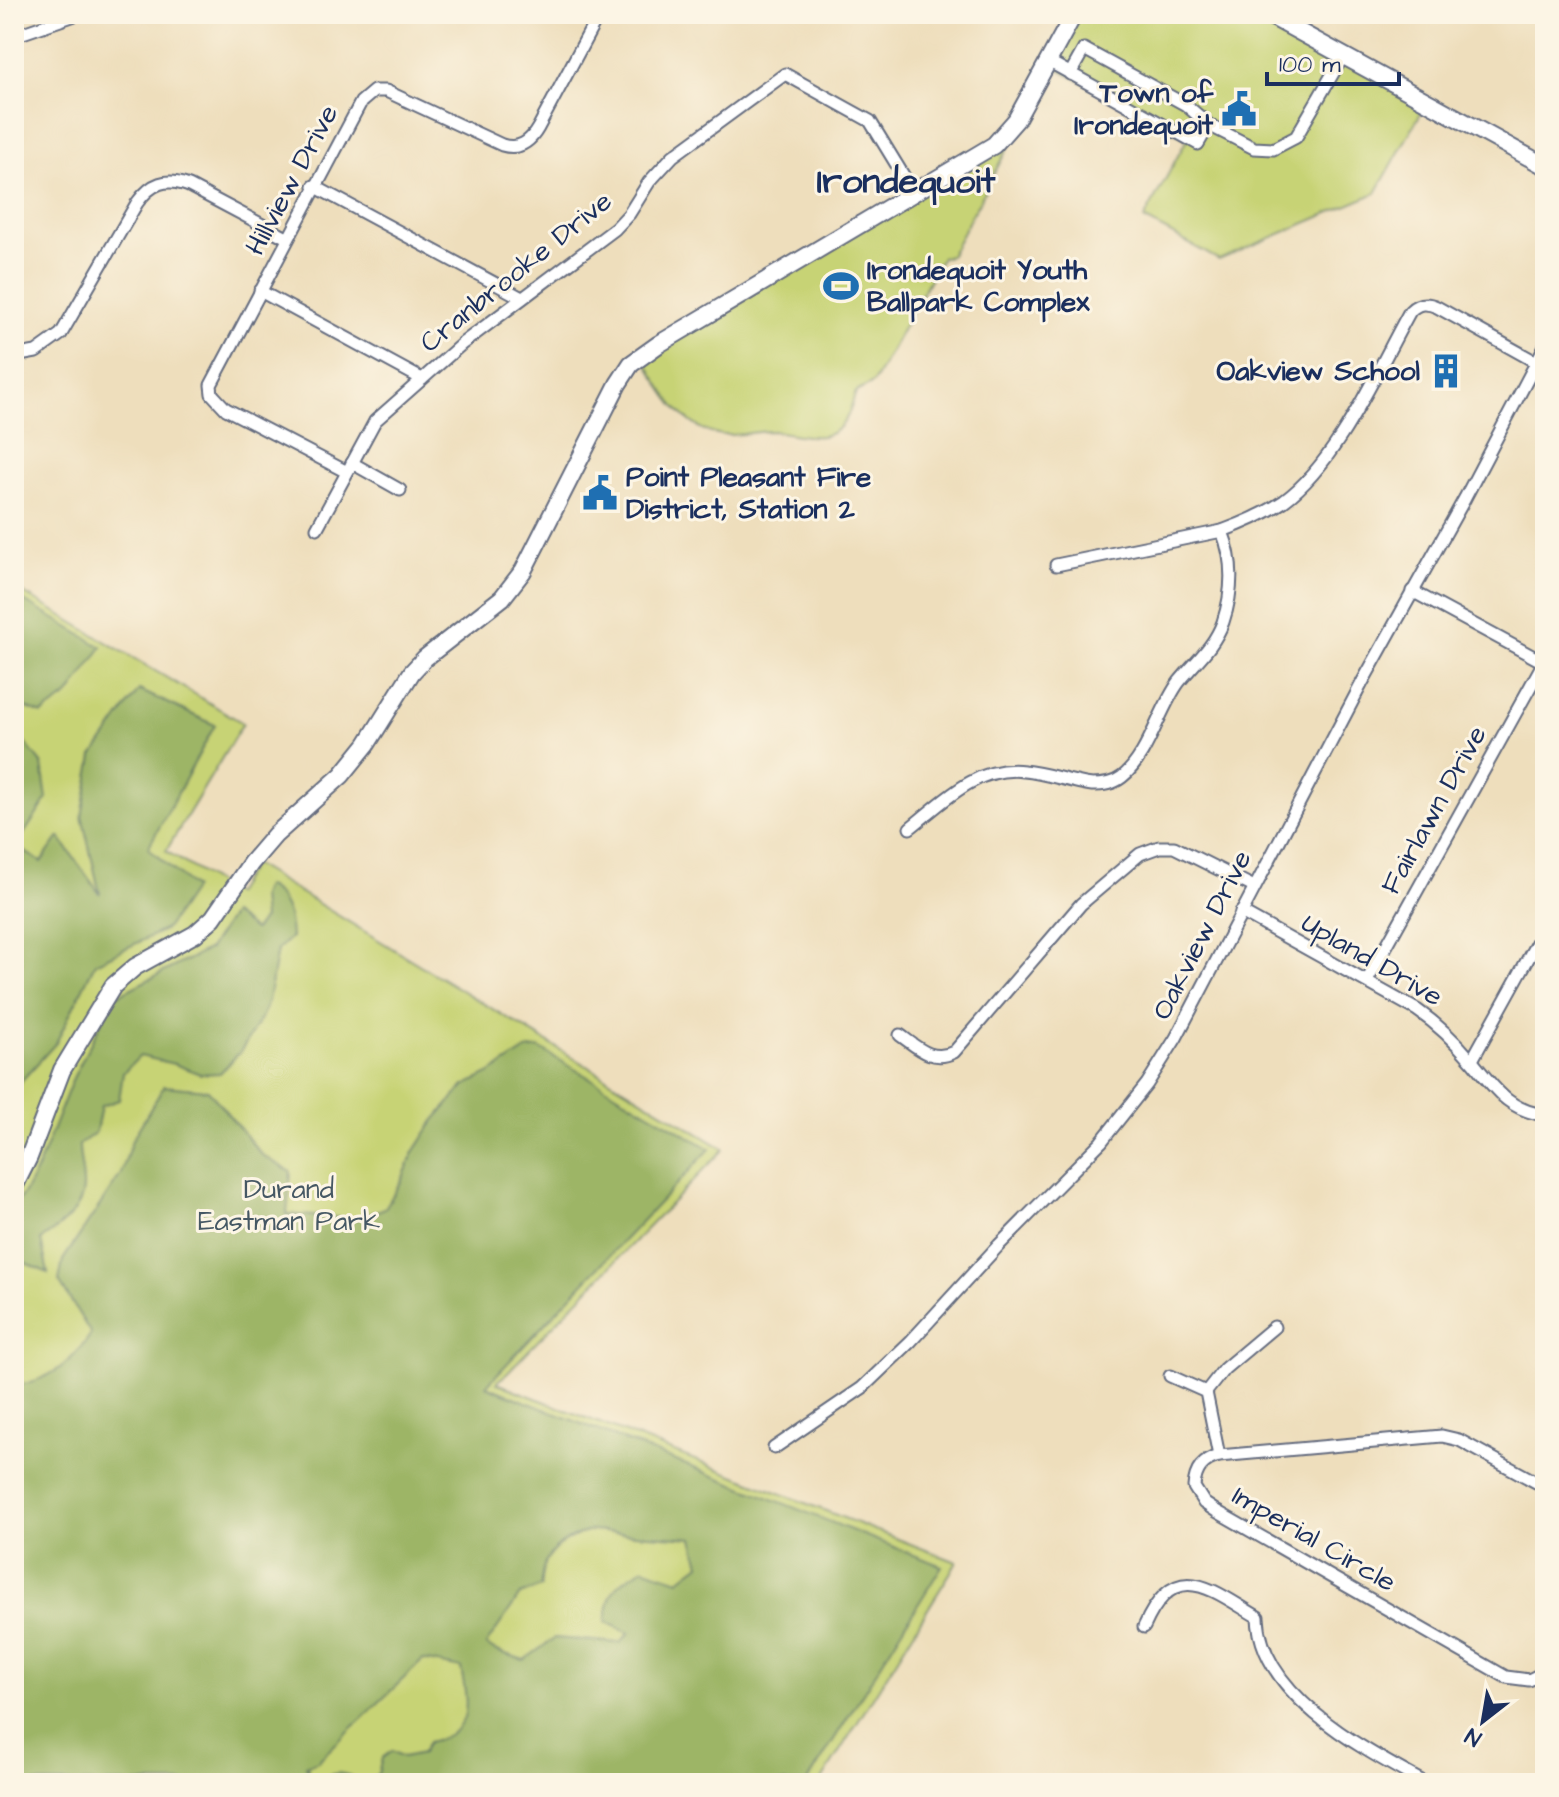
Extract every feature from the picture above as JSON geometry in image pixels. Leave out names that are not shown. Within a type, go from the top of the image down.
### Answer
[{"type":"street","points":[[14,36],[78,14]]},
{"type":"street","name":"Hillview Drive","points":[[400,490],[226,409],[212,394],[214,375],[361,102],[374,91],[386,91],[510,147],[525,143],[538,128],[599,14]]},
{"type":"street","points":[[14,1187],[62,1070],[113,986],[135,967],[195,934],[213,918],[251,863],[275,835],[342,775],[367,744],[412,672],[425,658],[502,598],[523,571],[631,364],[1003,137],[1016,120],[1074,14]]},
{"type":"street","points":[[1267,14],[1545,166]]},
{"type":"street","points":[[1070,74],[1084,49],[1186,105],[1209,125],[1254,148],[1273,149],[1296,137],[1343,56]]},
{"type":"street","points":[[1048,61],[1198,144],[1209,125]]},
{"type":"street","name":"Cranbrooke Drive","points":[[317,528],[375,421],[463,343],[615,229],[629,214],[649,182],[673,156],[785,74],[870,121],[914,193]]},
{"type":"street","points":[[14,356],[36,352],[61,334],[133,210],[151,187],[159,183],[179,182],[287,238]]},
{"type":"street","points":[[314,186],[522,298]]},
{"type":"street","points":[[260,291],[422,379]]},
{"type":"street","points":[[1056,565],[1222,531],[1271,510],[1319,468],[1337,443],[1410,311],[1417,305],[1432,304],[1536,362]]},
{"type":"street","name":"Oakview Drive","points":[[774,1448],[827,1414],[875,1377],[1101,1142],[1140,1094],[1169,1049],[1545,346]]},
{"type":"street","points":[[910,828],[965,785],[987,774],[1025,771],[1092,785],[1103,785],[1121,778],[1136,760],[1178,684],[1218,634],[1227,607],[1231,580],[1229,551],[1222,531]]},
{"type":"street","points":[[1412,591],[1545,662]]},
{"type":"street","name":"Fairlawn Drive","points":[[1367,981],[1545,662]]},
{"type":"street","points":[[900,1035],[931,1056],[946,1056],[954,1052],[1081,904],[1133,859],[1150,849],[1174,847],[1254,887]]},
{"type":"street","name":"Upland Drive","points":[[1241,912],[1427,1017],[1472,1060],[1507,1102],[1532,1114],[1545,1115]]},
{"type":"street","points":[[1472,1060],[1545,928]]},
{"type":"street","points":[[1219,1456],[1206,1392],[1224,1369],[1274,1327]]},
{"type":"street","points":[[1170,1376],[1206,1392]]},
{"type":"street","name":"Imperial Circle","points":[[1545,1487],[1459,1440],[1442,1436],[1219,1456],[1204,1463],[1195,1478],[1197,1494],[1216,1511],[1506,1677],[1529,1680],[1545,1672]]},
{"type":"street","points":[[1144,1627],[1152,1608],[1178,1586],[1188,1583],[1208,1588],[1258,1617],[1261,1641],[1269,1659],[1318,1716],[1351,1740],[1425,1783]]},
{"type":"green space","points":[[1074,14],[1267,14],[1427,102],[1376,193],[1219,260],[1144,219],[1187,139],[1048,63]]},
{"type":"green space","name":"Irondequoit Youth Ballpark Complex","points":[[1005,135],[1012,140],[950,256],[942,257],[873,383],[856,392],[841,426],[824,436],[772,431],[723,435],[696,425],[674,406],[642,356]]},
{"type":"green space","name":"Durand Eastman Park","points":[[22,592],[243,723],[166,851],[234,894],[253,864],[724,1149],[497,1383],[957,1562],[820,1783],[14,1783],[14,607]]},
{"type":"green space","points":[[24,601],[102,647],[69,695],[42,714],[16,704],[14,706],[14,622]]},
{"type":"green space","points":[[139,690],[215,725],[148,848],[194,888],[166,929],[95,963],[56,1043],[14,1089],[14,729],[42,764],[47,799],[16,846],[41,862],[59,837],[100,894],[82,816],[93,756]]},
{"type":"green space","points":[[265,886],[278,895],[286,907],[291,937],[277,950],[268,1001],[241,1051],[220,1073],[200,1074],[140,1056],[123,1073],[119,1100],[101,1106],[96,1132],[79,1145],[83,1193],[70,1217],[41,1240],[48,1273],[14,1258],[14,1205],[38,1167],[73,1078],[114,997],[209,949],[232,914],[254,930],[263,919],[261,896]]},
{"type":"green space","name":"Durand Eastman Park","points":[[539,1048],[710,1149],[486,1386],[942,1566],[807,1783],[368,1783],[378,1774],[382,1758],[392,1751],[403,1757],[422,1753],[428,1742],[454,1732],[461,1724],[466,1706],[461,1668],[423,1660],[318,1761],[306,1766],[314,1783],[14,1783],[14,1386],[38,1380],[58,1369],[76,1354],[91,1334],[59,1281],[63,1260],[121,1174],[132,1140],[164,1086],[208,1090],[262,1155],[291,1172],[287,1214],[356,1219],[385,1208],[434,1121],[464,1086],[526,1050]],"holes":[[[590,1531],[693,1538],[700,1564],[679,1580],[643,1568],[615,1589],[606,1622],[629,1633],[620,1643],[555,1638],[524,1660],[486,1645],[520,1595],[541,1587],[541,1576],[548,1558],[570,1538]]]},
{"type":"green space","points":[[336,1773],[368,1783],[319,1783]]},
{"type":"place","name":"Town of Irondequoit","points":[[1239,109]]},
{"type":"place","name":"Irondequoit Youth Ballpark Complex","points":[[841,286]]},
{"type":"place","name":"Oakview School","points":[[1446,371]]},
{"type":"place","name":"Point Pleasant Fire District, Station 2","points":[[600,493]]},
{"type":"district","name":"Irondequoit","points":[[906,181]]}]
